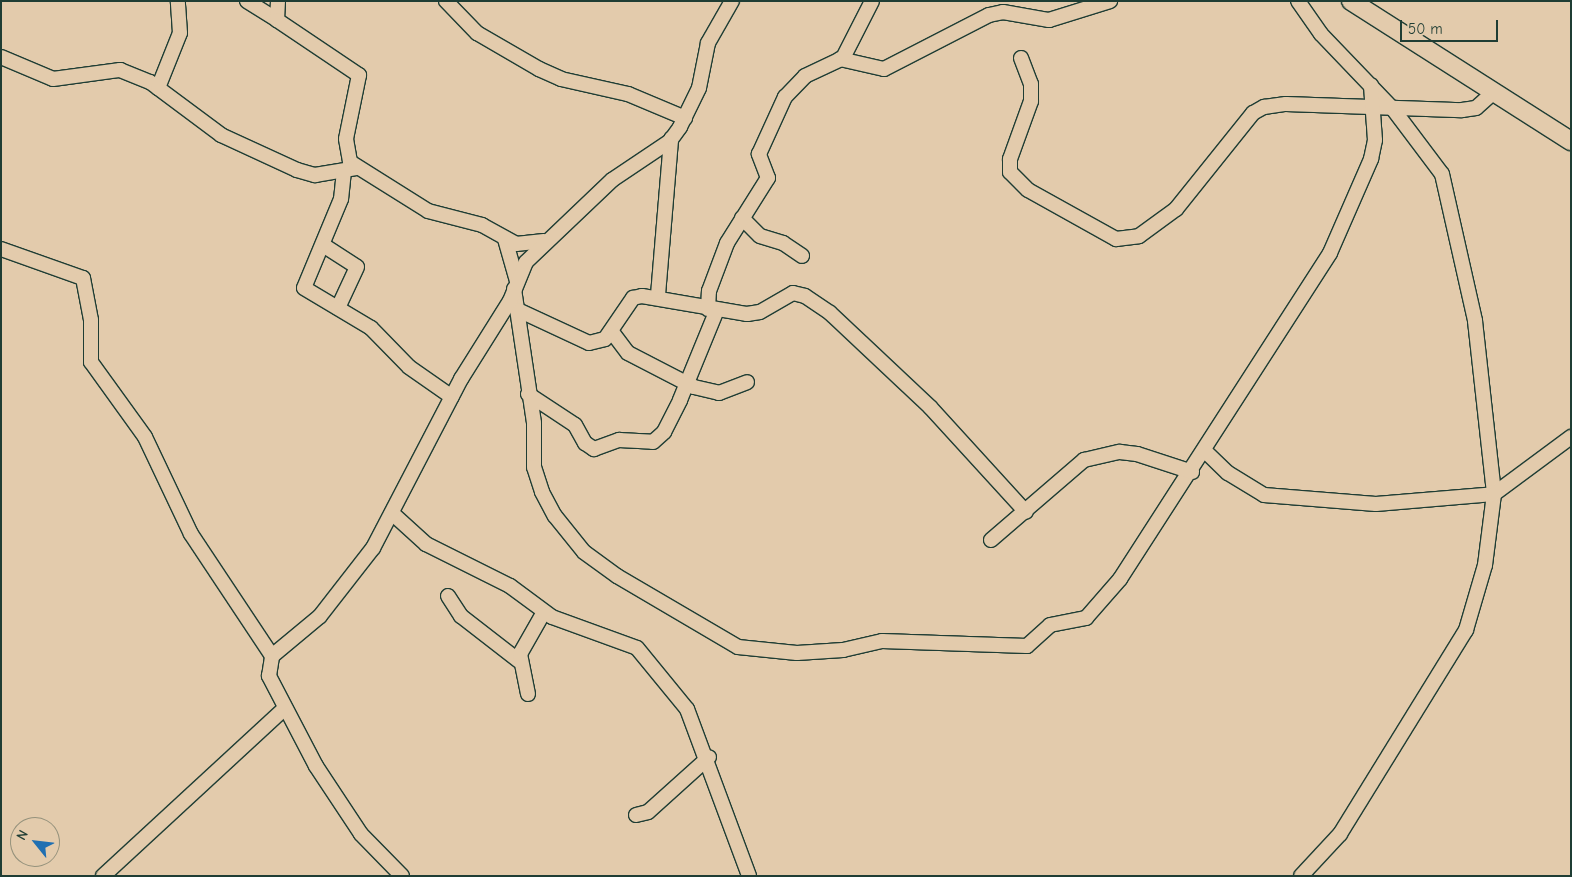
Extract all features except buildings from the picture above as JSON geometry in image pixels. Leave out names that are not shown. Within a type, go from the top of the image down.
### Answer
[{"type":"street","points":[[158,88],[180,33],[178,1]]},
{"type":"street","points":[[247,1],[358,74],[346,145],[347,158],[351,169],[323,245],[304,285],[371,328],[409,367],[452,397]]},
{"type":"street","points":[[277,20],[278,1]]},
{"type":"street","points":[[446,1],[477,33],[539,69],[561,79],[628,94],[685,118]]},
{"type":"street","points":[[402,876],[344,812],[284,709],[269,676],[272,656],[329,607],[393,514],[452,397],[516,285],[544,241],[612,180],[671,139],[685,118],[699,88],[708,43],[732,1]]},
{"type":"street","points":[[528,394],[575,425],[585,444],[598,450],[619,440],[660,439],[687,384],[713,309],[715,271],[742,218],[768,178],[760,154],[785,97],[805,76],[840,59],[872,1]]},
{"type":"street","points":[[840,59],[884,69],[989,15],[1003,12],[1049,20],[1110,1]]},
{"type":"street","points":[[1298,1],[1321,34],[1393,109],[1428,151],[1449,194],[1475,321],[1494,494],[1485,565],[1466,630],[1340,834],[1302,876]]},
{"type":"street","points":[[1351,1],[1571,141]]},
{"type":"street","points":[[1,57],[54,79],[120,70],[158,88],[199,122],[248,149],[315,175],[351,169],[416,206],[482,225],[516,244],[544,241]]},
{"type":"street","points":[[1021,58],[1031,84],[1031,101],[1010,159],[1010,172],[1028,190],[1116,239],[1139,236],[1176,209],[1253,113],[1264,107],[1286,104],[1375,110],[1476,108],[1494,92]]},
{"type":"street","points":[[505,239],[516,285],[534,467],[542,492],[555,516],[584,552],[709,634],[751,649],[843,650],[882,641],[1026,646],[1050,625],[1078,621],[1092,611],[1120,579],[1206,452],[1220,422],[1330,253],[1369,166],[1375,110],[1371,85]]},
{"type":"street","points":[[658,295],[671,139]]},
{"type":"street","points":[[742,218],[760,236],[783,243],[802,256]]},
{"type":"street","points":[[323,245],[357,267],[338,308]]},
{"type":"street","points":[[1,249],[83,278],[91,320],[91,362],[146,437],[191,534],[272,656]]},
{"type":"street","points":[[518,310],[589,343],[612,332],[633,298],[658,295],[713,309],[760,312],[793,293],[814,302],[930,407],[1026,512]]},
{"type":"street","points":[[612,332],[628,353],[687,384],[718,392],[747,382]]},
{"type":"street","points":[[1206,452],[1228,473],[1264,495],[1296,500],[1376,504],[1494,494],[1571,437]]},
{"type":"street","points":[[991,540],[1026,512],[1068,470],[1104,455],[1137,454],[1192,472]]},
{"type":"street","points":[[393,514],[426,544],[510,586],[544,612],[608,641],[633,644],[687,709],[709,757],[749,876]]},
{"type":"street","points":[[448,596],[461,616],[519,661],[528,694]]},
{"type":"street","points":[[519,661],[544,612]]},
{"type":"street","points":[[103,876],[284,709]]},
{"type":"street","points":[[636,815],[648,812],[709,757]]}]
